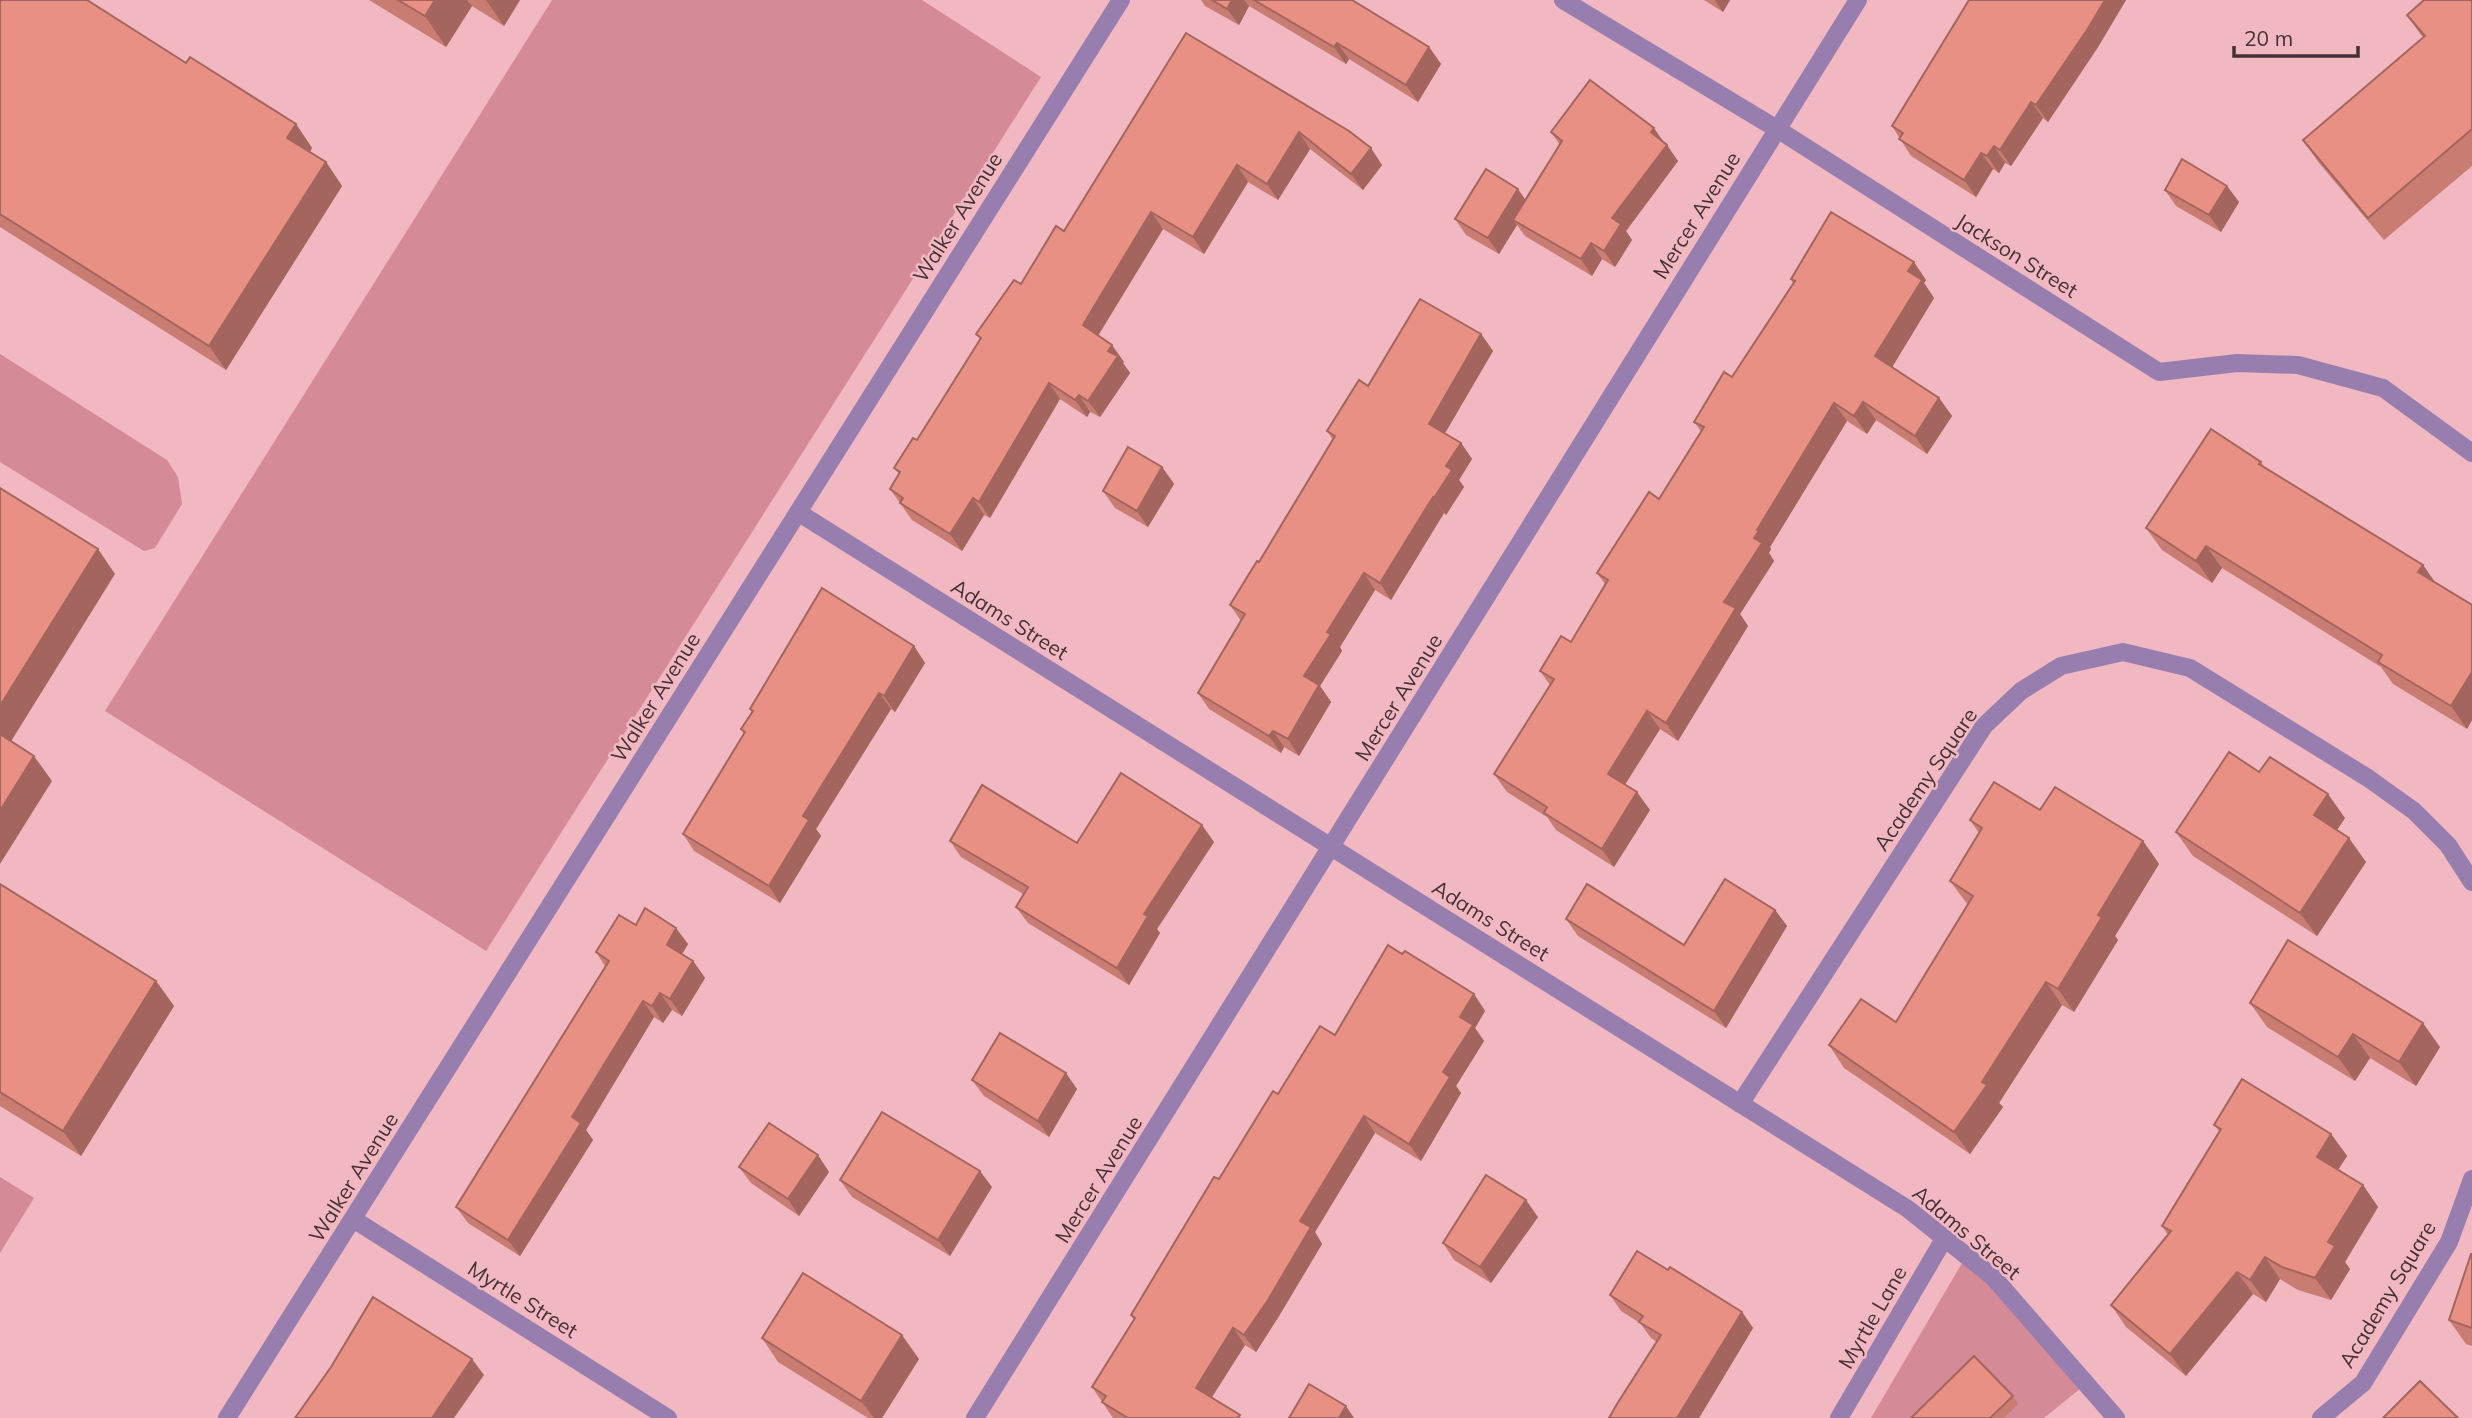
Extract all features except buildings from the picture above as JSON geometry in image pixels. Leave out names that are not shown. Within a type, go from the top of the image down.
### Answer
[{"type":"street","name":"Walker Avenue","points":[[227,1418],[1121,0]]},
{"type":"street","name":"Jackson Street","points":[[1563,0],[1777,129],[2159,372],[2237,363],[2298,365],[2383,388],[2472,453]]},
{"type":"street","name":"Mercer Avenue","points":[[975,1418],[1858,0]]},
{"type":"street","name":"Adams Street","points":[[799,513],[1909,1209],[1993,1277],[2116,1418]]},
{"type":"street","name":"Academy Square","points":[[1740,1104],[1984,726],[2021,691],[2060,666],[2123,652],[2190,668],[2368,778],[2414,811],[2448,845],[2472,882]]},
{"type":"street","name":"Academy Square","points":[[2321,1418],[2363,1383],[2449,1242],[2472,1179]]},
{"type":"street","name":"Myrtle Street","points":[[353,1219],[668,1418]]},
{"type":"street","name":"Myrtle Lane","points":[[1839,1418],[1944,1239]]},
{"type":"shaded area","points":[[552,0],[922,0],[1041,77],[486,951],[105,711]]},
{"type":"shaded area","points":[[0,354],[167,460],[178,477],[182,504],[155,548],[144,551],[0,462]]},
{"type":"shaded area","points":[[0,1177],[34,1198],[0,1253]]},
{"type":"shaded area","points":[[1965,1258],[2081,1388],[2044,1418],[1871,1418]]}]
